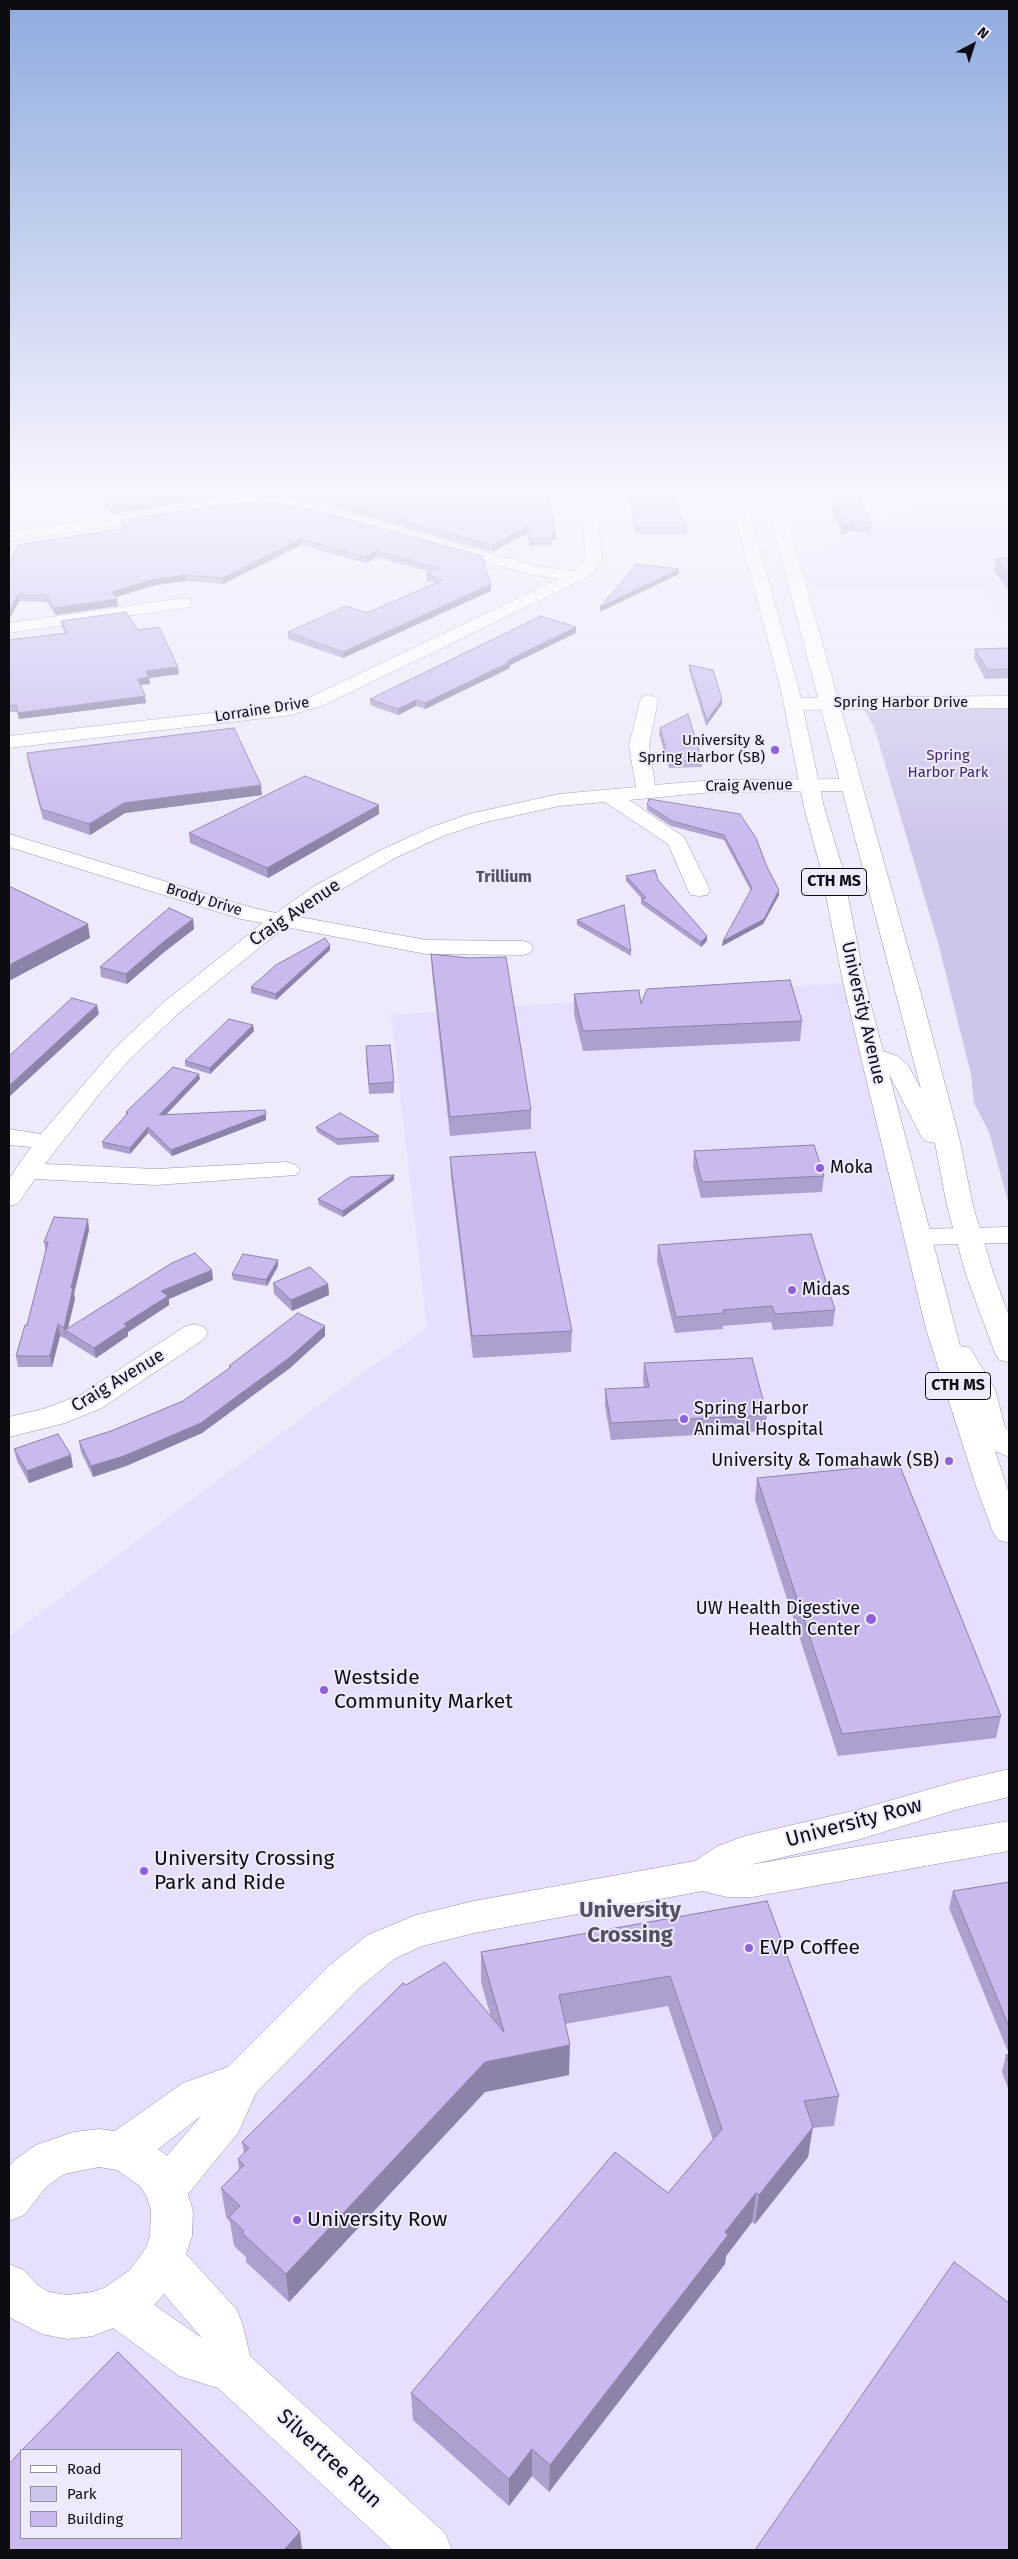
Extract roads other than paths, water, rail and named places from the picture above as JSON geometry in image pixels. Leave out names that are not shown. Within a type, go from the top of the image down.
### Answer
[{"type":"street","points":[[9,628],[152,608]]},
{"type":"street","name":"Lorraine Drive","points":[[9,742],[259,713],[303,706],[513,608]]},
{"type":"street","name":"University Avenue","points":[[768,608],[794,704],[810,784],[831,866],[854,982],[941,1333],[990,1483],[1009,1532]]},
{"type":"street","name":"CTH MS","points":[[802,608],[831,704],[851,785],[909,994],[969,1236],[1009,1353]]},
{"type":"street","points":[[647,790],[642,774],[639,746],[649,701]]},
{"type":"street","name":"Spring Harbor Drive","points":[[794,704],[1009,702]]},
{"type":"street","name":"Craig Avenue","points":[[9,1198],[47,1142],[91,1088],[124,1052],[198,984],[280,920],[324,890],[386,855],[436,832],[476,818],[515,809],[607,794],[714,786],[851,785]]},
{"type":"street","points":[[607,794],[677,841],[699,890]]},
{"type":"street","name":"Brody Drive","points":[[9,840],[249,914],[306,923],[426,947],[522,948]]},
{"type":"street","points":[[873,1056],[888,1061],[899,1070],[927,1124],[952,1165]]},
{"type":"street","points":[[9,1137],[47,1142]]},
{"type":"street","points":[[27,1171],[156,1177],[288,1170]]},
{"type":"street","points":[[917,1237],[1009,1235]]},
{"type":"street","name":"Craig Avenue","points":[[9,1427],[55,1416],[92,1401],[194,1333]]},
{"type":"street","points":[[941,1333],[958,1351],[980,1389],[991,1431],[1009,1447]]},
{"type":"street","name":"University Row","points":[[166,2189],[224,2120],[241,2082],[345,1976],[381,1947],[416,1930],[474,1917],[703,1875],[731,1856],[745,1851],[857,1825],[958,1795],[1009,1783]]},
{"type":"street","name":"University Row","points":[[703,1875],[727,1881],[752,1881],[1009,1836]]},
{"type":"street","name":"University Row","points":[[121,2151],[198,2096],[241,2082]]},
{"type":"street","points":[[9,2201],[14,2192],[31,2173],[51,2159],[74,2150],[98,2148],[121,2151],[140,2160],[150,2168],[166,2189],[172,2211],[171,2236],[163,2260],[144,2286],[118,2305],[93,2314],[67,2317],[42,2312],[22,2300],[9,2285]]},
{"type":"street","points":[[163,2260],[221,2326],[230,2368]]},
{"type":"street","name":"Silvertree Run","points":[[118,2305],[195,2360],[230,2368],[428,2550]]},
{"type":"place","name":"University & Spring Harbor (SB)","points":[[775,750]]},
{"type":"place","name":"Moka","points":[[820,1168]]},
{"type":"place","name":"Midas","points":[[792,1290]]},
{"type":"place","name":"Spring Harbor Animal Hospital","points":[[684,1419]]},
{"type":"place","name":"University & Tomahawk (SB)","points":[[949,1461]]},
{"type":"place","name":"UW Health Digestive Health Center","points":[[871,1619]]},
{"type":"place","name":"Westside Community Market","points":[[324,1690]]},
{"type":"place","name":"University Crossing Park and Ride","points":[[144,1871]]},
{"type":"place","name":"EVP Coffee","points":[[749,1948]]},
{"type":"place","name":"University Row","points":[[297,2220]]},
{"type":"district","name":"Trillium","points":[[504,878]]},
{"type":"district","name":"University Crossing","points":[[630,1924]]},
{"type":"park label","name":"Spring Harbor Park","points":[[948,764]]}]
